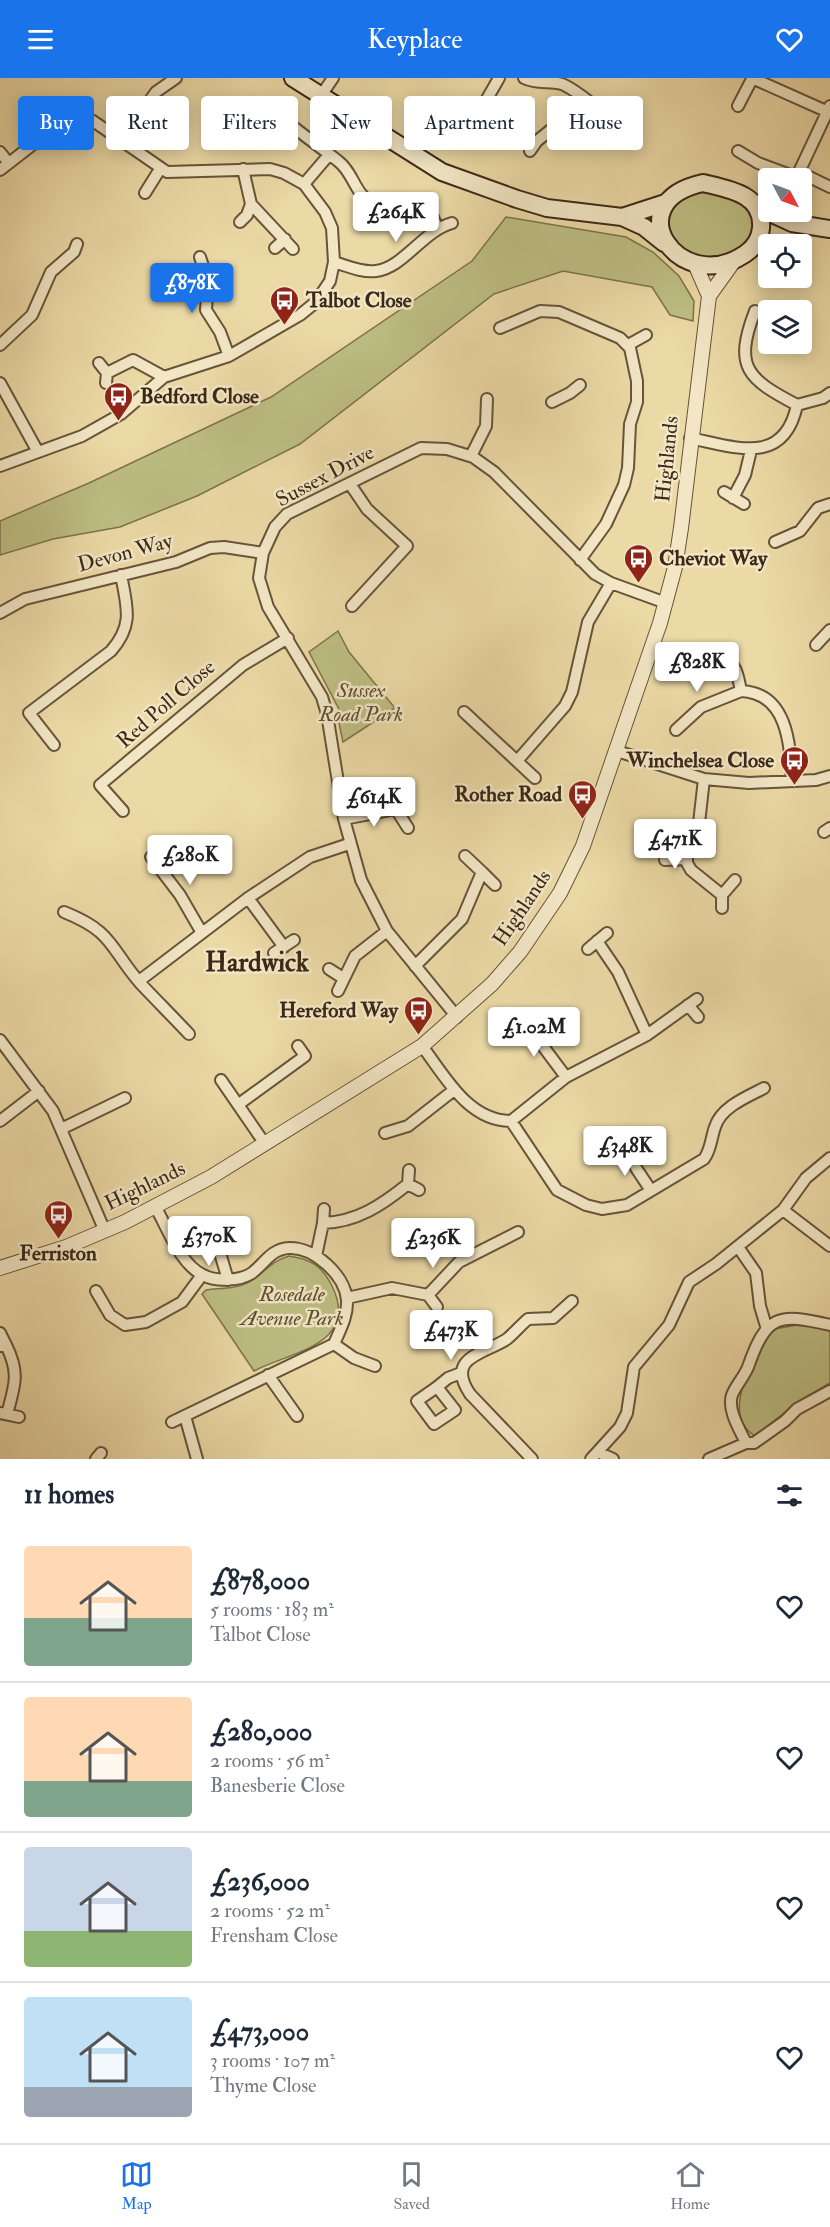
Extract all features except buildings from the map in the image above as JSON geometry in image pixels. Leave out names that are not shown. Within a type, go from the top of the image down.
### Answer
[{"type":"main road","points":[[293,78],[319,96]]},
{"type":"main road","points":[[392,141],[442,172],[547,208],[622,217],[644,227],[684,260],[695,264],[713,265],[734,261],[747,253],[758,240]]},
{"type":"main road","points":[[622,217],[665,203],[680,191],[703,183],[737,192],[757,207],[792,223],[830,229]]},
{"type":"main road","points":[[664,243],[659,226],[665,203]]},
{"type":"main road","points":[[757,207],[762,225],[760,234]]},
{"type":"main road","points":[[770,234],[792,223]]},
{"type":"street","points":[[153,96],[176,78]]},
{"type":"street","points":[[321,96],[333,78]]},
{"type":"street","points":[[489,96],[499,78]]},
{"type":"street","points":[[524,78],[539,84],[558,83],[579,96]]},
{"type":"street","points":[[738,106],[752,78],[828,108],[801,168]]},
{"type":"street","points":[[0,152],[4,166],[63,121],[75,117],[93,121],[106,130]]},
{"type":"street","points":[[298,126],[328,156],[339,161],[359,195],[370,202]]},
{"type":"street","points":[[530,151],[547,133]]},
{"type":"street","points":[[0,466],[82,436],[121,414],[164,377],[229,356],[300,315],[316,302],[330,281],[334,262],[332,228],[325,212],[303,184],[284,173],[270,169],[176,172],[160,169],[134,150]]},
{"type":"street","points":[[738,151],[771,168]]},
{"type":"street","points":[[303,184],[328,156]]},
{"type":"street","points":[[146,193],[160,169]]},
{"type":"street","points":[[243,169],[251,204],[293,249]]},
{"type":"street","points":[[812,178],[830,187]]},
{"type":"street","points":[[240,222],[247,214],[251,204]]},
{"type":"street","points":[[432,215],[437,227]]},
{"type":"street","points":[[334,262],[377,271],[396,262],[437,227],[452,223]]},
{"type":"street","points":[[275,248],[285,239]]},
{"type":"street","points":[[0,345],[32,315],[51,272],[74,252],[77,244]]},
{"type":"street","points":[[200,257],[208,281],[206,310],[220,332],[229,356]]},
{"type":"street","name":"Highlands","points":[[0,1268],[66,1247],[156,1208],[265,1144],[422,1046],[492,984],[520,951],[560,893],[583,846],[666,603],[681,528],[690,438],[709,296],[734,261]]},
{"type":"street","points":[[695,264],[709,296]]},
{"type":"street","points":[[500,328],[540,311],[559,312],[620,338],[628,345],[637,381],[637,402],[630,424],[628,468],[624,485],[606,524],[580,560]]},
{"type":"street","points":[[755,311],[745,357],[749,371],[762,387],[797,405],[823,398],[830,393]]},
{"type":"street","points":[[628,345],[646,335]]},
{"type":"street","points":[[99,363],[107,378],[133,360],[164,377]]},
{"type":"street","points":[[0,383],[38,452]]},
{"type":"street","points":[[552,402],[580,385]]},
{"type":"street","points":[[471,456],[486,426],[487,399]]},
{"type":"street","points":[[690,438],[751,450],[765,448],[777,442],[787,431],[797,405]]},
{"type":"street","name":"Sussex Drive","points":[[457,1017],[387,931],[361,880],[349,844],[322,697],[268,607],[259,578],[262,553],[275,527],[287,514],[421,448],[447,449],[471,456],[494,472],[580,560],[611,583],[666,603]]},
{"type":"street","points":[[744,504],[729,495],[745,475],[751,450]]},
{"type":"street","points":[[351,484],[367,509],[407,546],[352,606]]},
{"type":"street","points":[[775,542],[800,531],[818,508],[830,504]]},
{"type":"street","name":"Devon Way","points":[[0,613],[25,599],[176,562],[210,548],[224,547],[262,553]]},
{"type":"street","points":[[54,745],[29,713],[111,651],[121,640],[129,618],[121,575]]},
{"type":"street","points":[[517,761],[566,706],[572,692],[588,622],[611,583]]},
{"type":"street","points":[[816,645],[829,633]]},
{"type":"street","name":"Red Poll Close","points":[[123,811],[100,785],[243,664],[288,638]]},
{"type":"street","points":[[710,652],[726,658],[737,667],[741,691]]},
{"type":"street","points":[[676,730],[694,721],[701,706],[741,691],[753,691],[765,699],[781,716],[790,747],[792,780]]},
{"type":"street","points":[[464,712],[535,778]]},
{"type":"street","points":[[617,751],[704,779],[749,783],[830,776]]},
{"type":"street","points":[[704,779],[699,822],[687,859],[691,870],[722,895]]},
{"type":"street","points":[[344,819],[396,809],[408,828]]},
{"type":"street","points":[[139,981],[248,898],[310,857],[349,844]]},
{"type":"street","points":[[465,856],[495,885]]},
{"type":"street","points":[[151,857],[180,895],[202,933]]},
{"type":"street","points":[[665,860],[687,859]]},
{"type":"street","points":[[415,966],[462,919],[482,872]]},
{"type":"street","points":[[722,908],[722,895],[735,880]]},
{"type":"street","points":[[248,898],[279,950],[294,940]]},
{"type":"street","points":[[64,912],[97,927],[107,936],[139,981],[189,1034]]},
{"type":"street","points":[[338,991],[356,956],[387,931]]},
{"type":"street","points":[[588,949],[607,933]]},
{"type":"street","points":[[597,941],[618,972],[647,1035]]},
{"type":"street","points":[[329,969],[343,978]]},
{"type":"street","points":[[422,1046],[454,1090],[486,1117],[496,1121],[511,1121],[566,1077],[647,1035],[692,1002],[698,1017]]},
{"type":"street","points":[[524,1021],[566,1077]]},
{"type":"street","points":[[0,1040],[39,1091],[61,1129],[104,1229]]},
{"type":"street","points":[[239,1104],[305,1056],[298,1046]]},
{"type":"street","points":[[222,1080],[265,1144]]},
{"type":"street","points":[[511,1121],[557,1190],[573,1199],[602,1209],[627,1205],[704,1159],[708,1154],[716,1123],[722,1114],[764,1088]]},
{"type":"street","points":[[385,1133],[408,1126],[454,1090]]},
{"type":"street","points":[[0,1121],[39,1091]]},
{"type":"street","points":[[61,1129],[125,1098]]},
{"type":"street","points":[[629,1150],[636,1168],[650,1190]]},
{"type":"street","points":[[595,1456],[620,1428],[627,1413],[634,1367],[669,1325],[688,1282],[738,1247],[783,1210],[806,1178],[830,1158]]},
{"type":"street","points":[[323,1222],[340,1222],[368,1213],[408,1184],[409,1170]]},
{"type":"street","points":[[408,1184],[419,1190]]},
{"type":"street","points":[[156,1208],[181,1252],[202,1275],[228,1280],[242,1278],[253,1272],[263,1260],[276,1251],[289,1248],[303,1250],[316,1256],[338,1279],[347,1298],[346,1317],[334,1344],[171,1422]]},
{"type":"street","points":[[316,1256],[324,1209]]},
{"type":"street","points":[[783,1210],[830,1246]]},
{"type":"street","points":[[429,1295],[459,1262],[518,1232]]},
{"type":"street","points":[[204,1248],[221,1241],[228,1280]]},
{"type":"street","points":[[738,1247],[756,1273],[760,1306],[766,1326]]},
{"type":"street","points":[[96,1291],[110,1315],[125,1325],[146,1322],[182,1302],[202,1275]]},
{"type":"street","points":[[347,1298],[392,1288],[429,1295],[437,1307]]},
{"type":"street","points":[[532,1459],[470,1394],[462,1382],[461,1373],[465,1363],[474,1354],[506,1339],[528,1319],[553,1318],[572,1301]]},
{"type":"street","points":[[746,1443],[735,1420],[732,1397],[747,1369],[753,1347],[766,1326],[783,1319],[805,1319],[830,1325]]},
{"type":"street","points":[[0,1333],[3,1346],[15,1362],[16,1372],[4,1414],[19,1417]]},
{"type":"street","points":[[334,1344],[354,1358],[375,1366]]},
{"type":"street","points":[[437,1387],[448,1377],[461,1373]]},
{"type":"street","points":[[268,1375],[297,1416]]},
{"type":"street","points":[[709,1459],[746,1443],[754,1443],[766,1436],[797,1409],[830,1391]]},
{"type":"street","points":[[185,1416],[197,1459]]},
{"type":"street","points":[[595,1456],[613,1459]]},
{"type":"green space","points":[[699,188],[726,193],[744,202],[753,214],[754,226],[749,237],[739,247],[725,254],[708,257],[687,253],[671,241],[666,214],[679,196]]},
{"type":"green space","points":[[506,217],[626,237],[653,252],[679,276],[694,301],[693,321],[670,315],[652,287],[563,271],[494,294],[300,444],[197,496],[120,527],[53,539],[0,555],[0,521],[89,483],[271,397],[472,261]]},
{"type":"green space","name":"Sussex Road Park","points":[[338,631],[349,652],[395,708],[343,742],[339,723],[341,713],[309,652]]},
{"type":"green space","name":"Rosedale Avenue Park","points":[[289,1256],[304,1259],[324,1273],[332,1286],[338,1306],[337,1322],[329,1334],[317,1344],[254,1371],[202,1294],[206,1290],[244,1284],[272,1264]]},
{"type":"green space","points":[[804,1324],[830,1330],[830,1383],[799,1401],[755,1436],[744,1426],[740,1413],[740,1399],[750,1367],[774,1329]]},
{"type":"place","name":"Talbot Close","points":[[285,326]]},
{"type":"place","name":"Bedford Close","points":[[119,422]]},
{"type":"place","name":"Cheviot Way","points":[[638,584]]},
{"type":"place","name":"Winchelsea Close","points":[[795,786]]},
{"type":"place","name":"Rother Road","points":[[583,820]]},
{"type":"place","name":"Hereford Way","points":[[419,1036]]},
{"type":"place","name":"Ferriston","points":[[58,1240]]},
{"type":"district","name":"Hardwick","points":[[257,962]]}]
